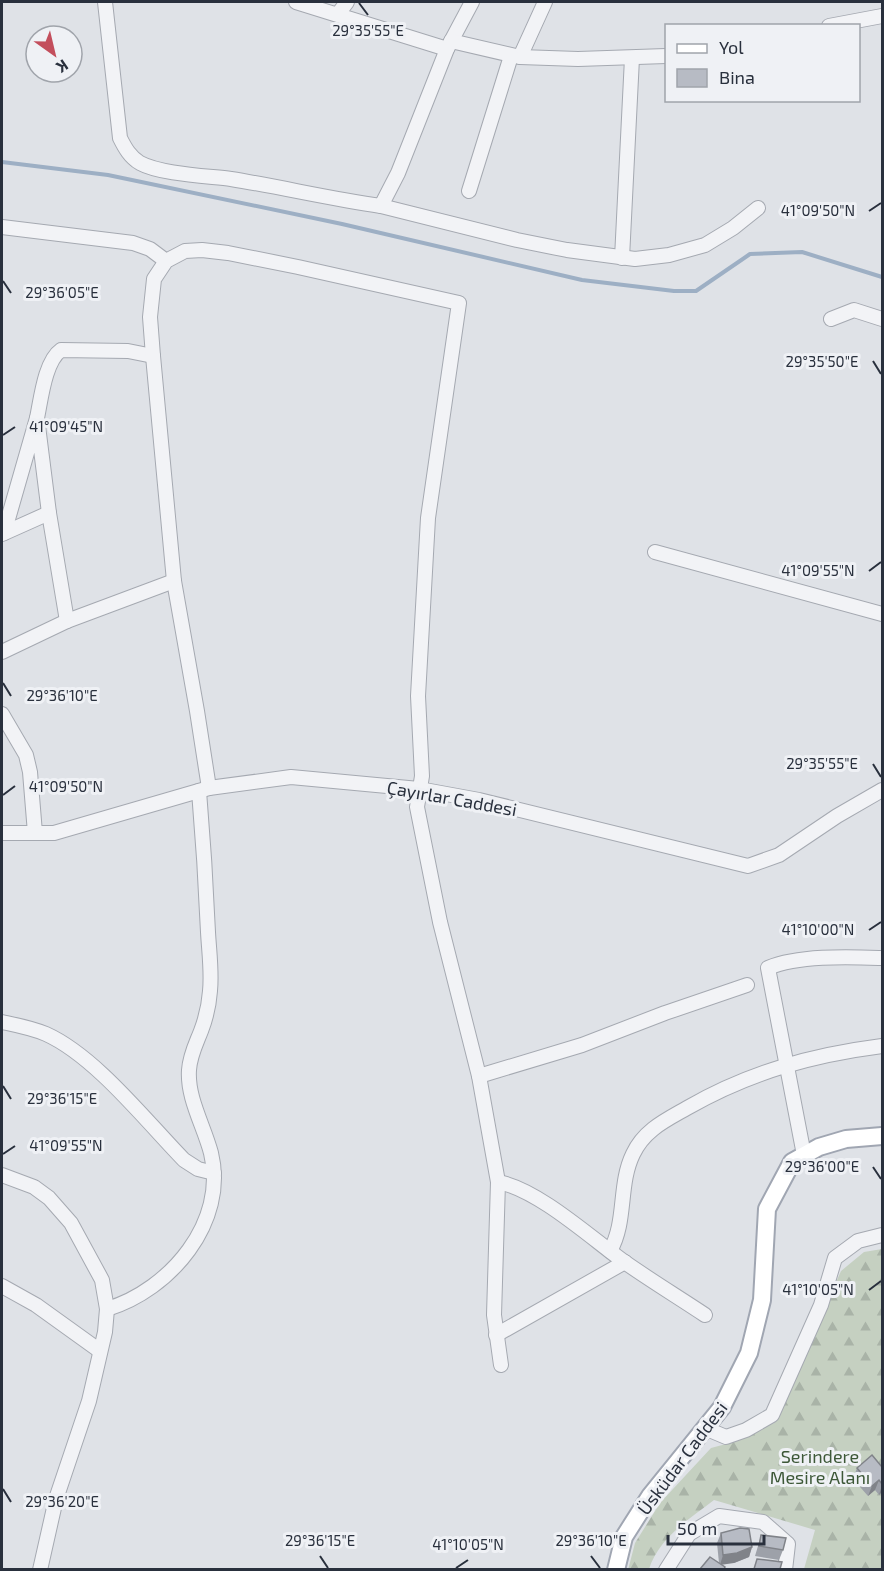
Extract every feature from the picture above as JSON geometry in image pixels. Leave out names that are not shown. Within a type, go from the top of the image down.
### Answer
[{"type":"main road","name":"Üsküdar Caddesi","points":[[616,1569],[624,1537],[650,1496],[722,1407],[749,1353],[762,1299],[767,1209],[792,1162],[819,1147],[846,1138],[882,1136]]},
{"type":"street","points":[[105,2],[120,138],[131,156],[148,166],[381,206],[517,240],[622,258],[669,255],[705,245],[733,228],[758,208]]},
{"type":"street","points":[[296,2],[449,45],[516,56],[578,59],[665,56]]},
{"type":"street","points":[[338,14],[347,2]]},
{"type":"street","points":[[381,206],[398,173],[449,45],[472,2]]},
{"type":"street","points":[[469,191],[516,56],[545,2]]},
{"type":"street","points":[[840,24],[882,16]]},
{"type":"street","points":[[622,258],[632,58]]},
{"type":"street","points":[[2,227],[133,243],[150,249],[166,261]]},
{"type":"street","points":[[107,1309],[118,1306],[155,1284],[190,1250],[198,1237],[213,1196],[214,1173],[211,1153],[192,1097],[189,1078],[190,1060],[206,1017],[211,988],[204,789],[197,711],[174,580],[150,317],[154,279],[166,261],[186,251],[202,250],[228,253],[459,303],[428,518],[418,696],[422,776],[417,807],[440,922],[479,1076],[498,1182],[494,1316],[501,1365]]},
{"type":"street","points":[[831,318],[854,310],[882,320]]},
{"type":"street","points":[[3,533],[37,418],[48,369],[56,354],[61,350],[128,351],[153,356]]},
{"type":"street","points":[[37,418],[49,513],[67,621]]},
{"type":"street","points":[[3,533],[49,513]]},
{"type":"street","points":[[655,552],[882,614]]},
{"type":"street","points":[[2,652],[67,621],[174,580]]},
{"type":"street","points":[[2,714],[26,755],[30,772],[36,834]]},
{"type":"street","name":"Çayırlar Caddesi","points":[[2,833],[54,833],[204,789],[291,777],[419,789],[479,800],[748,866],[779,855],[837,816],[882,790]]},
{"type":"street","points":[[804,1155],[768,969],[779,964],[844,956],[882,958]]},
{"type":"street","points":[[479,1076],[582,1045],[747,985]]},
{"type":"street","points":[[2,1022],[45,1034],[80,1055],[184,1160],[198,1169],[214,1173]]},
{"type":"street","points":[[610,1251],[619,1230],[630,1160],[645,1136],[660,1123],[718,1090],[762,1072],[851,1050],[882,1046]]},
{"type":"street","points":[[2,1168],[2,1175],[34,1187],[49,1198],[71,1223],[102,1280],[107,1309],[89,1401],[56,1499],[40,1569]]},
{"type":"street","points":[[498,1182],[513,1185],[533,1196],[625,1262],[705,1315]]},
{"type":"street","points":[[707,1428],[726,1437],[746,1430],[772,1415],[820,1305],[835,1258],[858,1241],[882,1235]]},
{"type":"street","points":[[496,1335],[625,1262]]},
{"type":"street","points":[[2,1286],[36,1305],[100,1351]]},
{"type":"street","points":[[666,1569],[689,1534],[719,1516],[763,1522],[788,1544],[785,1569]]},
{"type":"green space","name":"Serindere Mesire Alanı","points":[[882,1249],[882,1569],[804,1569],[815,1530],[714,1500],[667,1539],[649,1569],[628,1570],[635,1543],[660,1503],[711,1448],[726,1444],[774,1423],[841,1271],[864,1252]]},
{"type":"building","points":[[872,1455],[882,1467],[882,1484],[879,1480],[872,1486],[857,1468]]},
{"type":"building","points":[[740,1528],[749,1529],[752,1547],[723,1555],[721,1533]]},
{"type":"building","points":[[761,1535],[786,1538],[783,1550],[759,1546]]},
{"type":"building","points":[[710,1557],[725,1567],[724,1569],[700,1569]]},
{"type":"building","points":[[757,1559],[782,1562],[780,1569],[754,1569]]},
{"type":"waterway","points":[[2,162],[108,175],[342,224],[582,280],[674,291],[696,291],[750,254],[802,252],[882,277]]}]
